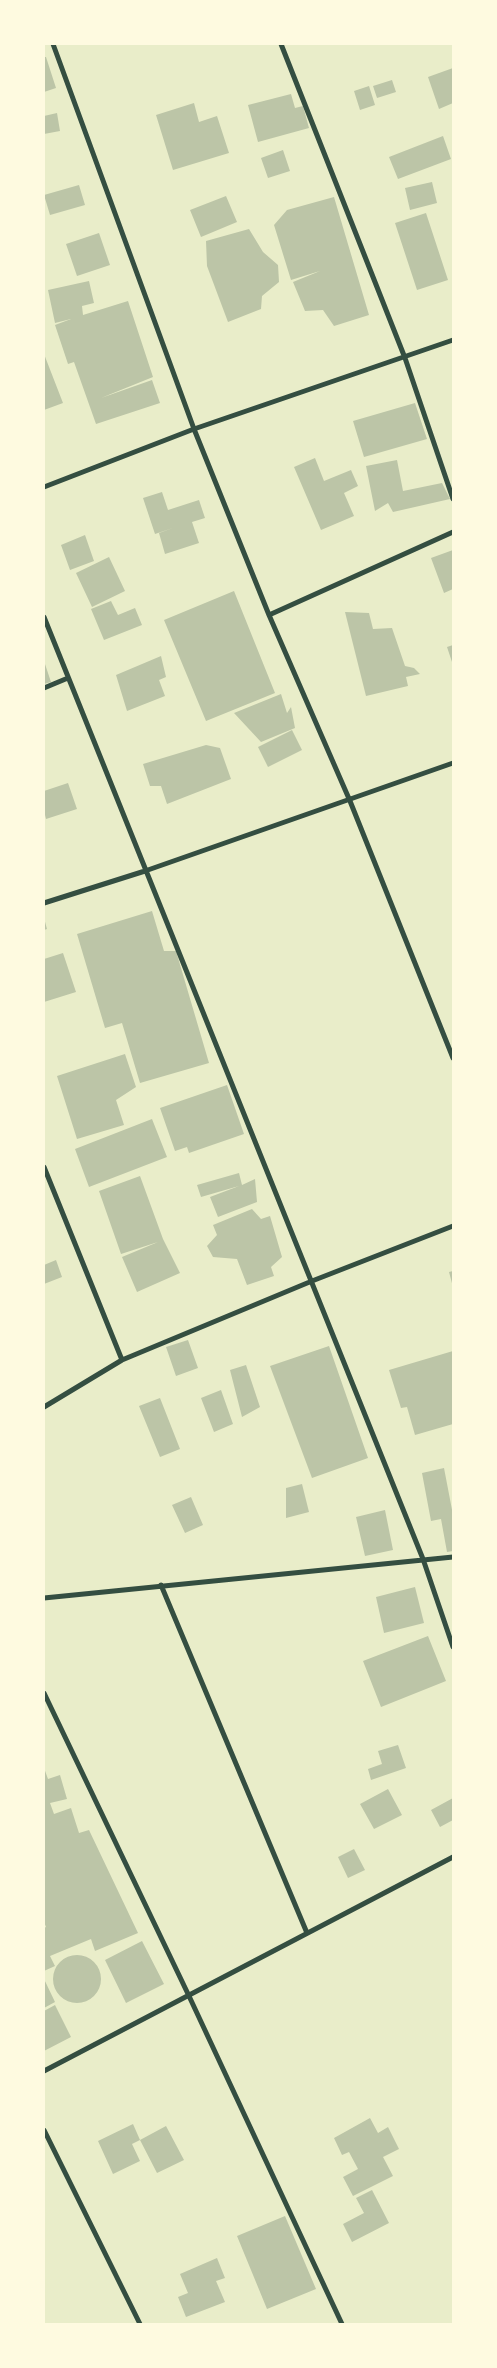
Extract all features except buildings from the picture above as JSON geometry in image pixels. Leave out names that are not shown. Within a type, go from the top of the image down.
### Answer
[{"type":"street","points":[[53,44],[194,429],[269,614],[350,801],[453,1058]]},
{"type":"street","points":[[281,44],[405,358],[453,499]]},
{"type":"street","points":[[44,486],[194,429],[453,340]]},
{"type":"street","points":[[269,614],[453,532]]},
{"type":"street","points":[[44,617],[423,1559],[453,1647]]},
{"type":"street","points":[[44,688],[68,678]]},
{"type":"street","points":[[44,903],[145,871],[350,801],[453,763]]},
{"type":"street","points":[[44,1167],[122,1360]]},
{"type":"street","points":[[44,1407],[122,1360],[312,1280],[453,1226]]},
{"type":"street","points":[[44,1598],[453,1557]]},
{"type":"street","points":[[161,1585],[307,1933]]},
{"type":"street","points":[[44,1693],[189,1996],[342,2324]]},
{"type":"street","points":[[44,2071],[453,1857]]},
{"type":"street","points":[[44,2130],[140,2324]]}]
